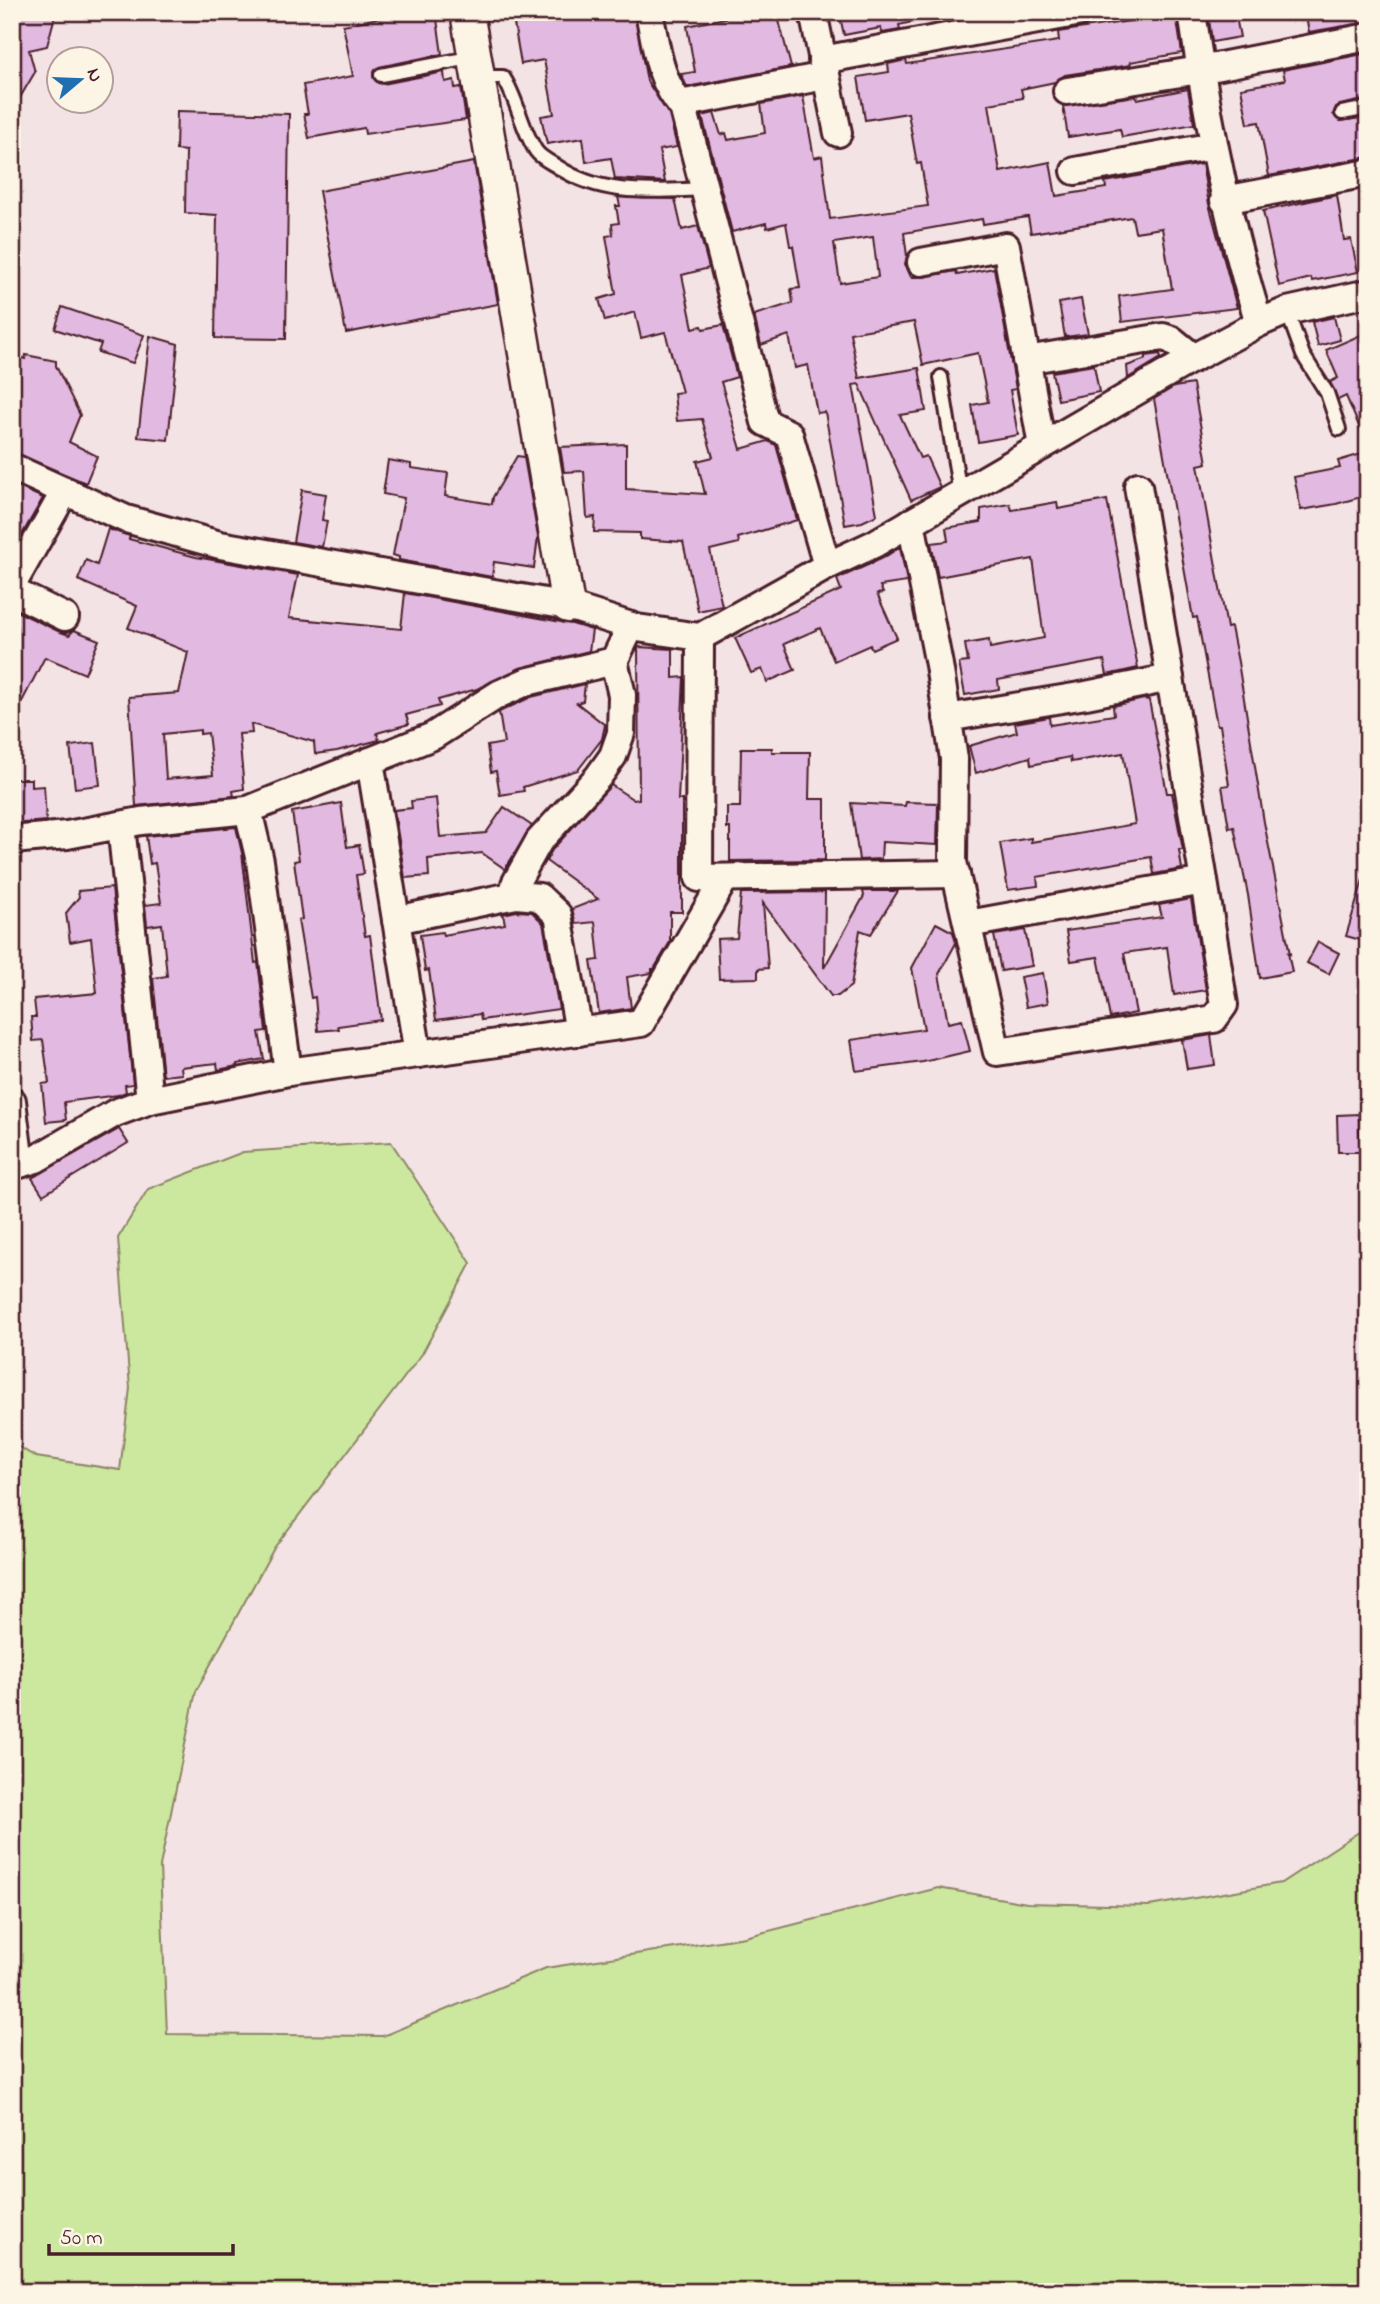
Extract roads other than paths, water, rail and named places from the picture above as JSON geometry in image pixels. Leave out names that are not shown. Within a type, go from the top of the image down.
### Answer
[{"type":"street","points":[[467,12],[568,606]]},
{"type":"street","points":[[649,12],[666,83],[683,107],[765,422],[789,434],[827,566]]},
{"type":"street","points":[[813,12],[838,133]]},
{"type":"street","points":[[680,104],[823,68],[1081,12]]},
{"type":"street","points":[[1192,12],[1224,200],[1259,323]]},
{"type":"street","points":[[1067,91],[1200,70],[1368,37]]},
{"type":"street","points":[[1075,171],[1214,146]]},
{"type":"street","points":[[1224,200],[1368,173]]},
{"type":"street","points":[[921,262],[1006,246],[1042,446]]},
{"type":"street","points":[[12,467],[126,519],[220,545],[568,606],[631,626],[700,637],[827,566],[874,544],[1259,323],[1287,311],[1368,293]]},
{"type":"street","points":[[1027,360],[1163,337],[1172,340],[1194,358]]},
{"type":"street","points":[[911,522],[954,759],[953,862],[997,1052],[1214,1019],[1224,1005],[1138,486]]},
{"type":"street","points":[[12,585],[65,491]]},
{"type":"street","points":[[12,591],[65,617]]},
{"type":"street","points":[[516,895],[515,884],[539,841],[598,777],[613,755],[621,733],[622,695],[614,661],[631,626]]},
{"type":"street","points":[[700,637],[699,878],[956,874]]},
{"type":"street","points":[[12,840],[248,810],[433,736],[499,694],[526,682],[614,661]]},
{"type":"street","points":[[947,719],[1170,678]]},
{"type":"street","points":[[369,761],[418,1054]]},
{"type":"street","points":[[248,810],[260,861],[288,1072]]},
{"type":"street","points":[[121,825],[150,1100]]},
{"type":"street","points":[[12,1101],[16,1165],[36,1159],[115,1112],[150,1100],[288,1072],[641,1023],[725,878]]},
{"type":"street","points":[[968,924],[1204,881]]},
{"type":"street","points":[[396,920],[516,895],[539,897],[558,915],[579,1032]]},
{"type":"lane","points":[[381,75],[477,67],[503,77],[538,154],[572,177],[591,185],[615,189],[705,189]]},
{"type":"lane","points":[[1342,113],[1368,108]]},
{"type":"lane","points":[[1287,311],[1303,355],[1327,393],[1339,429]]},
{"type":"lane","points":[[941,377],[960,494]]}]
